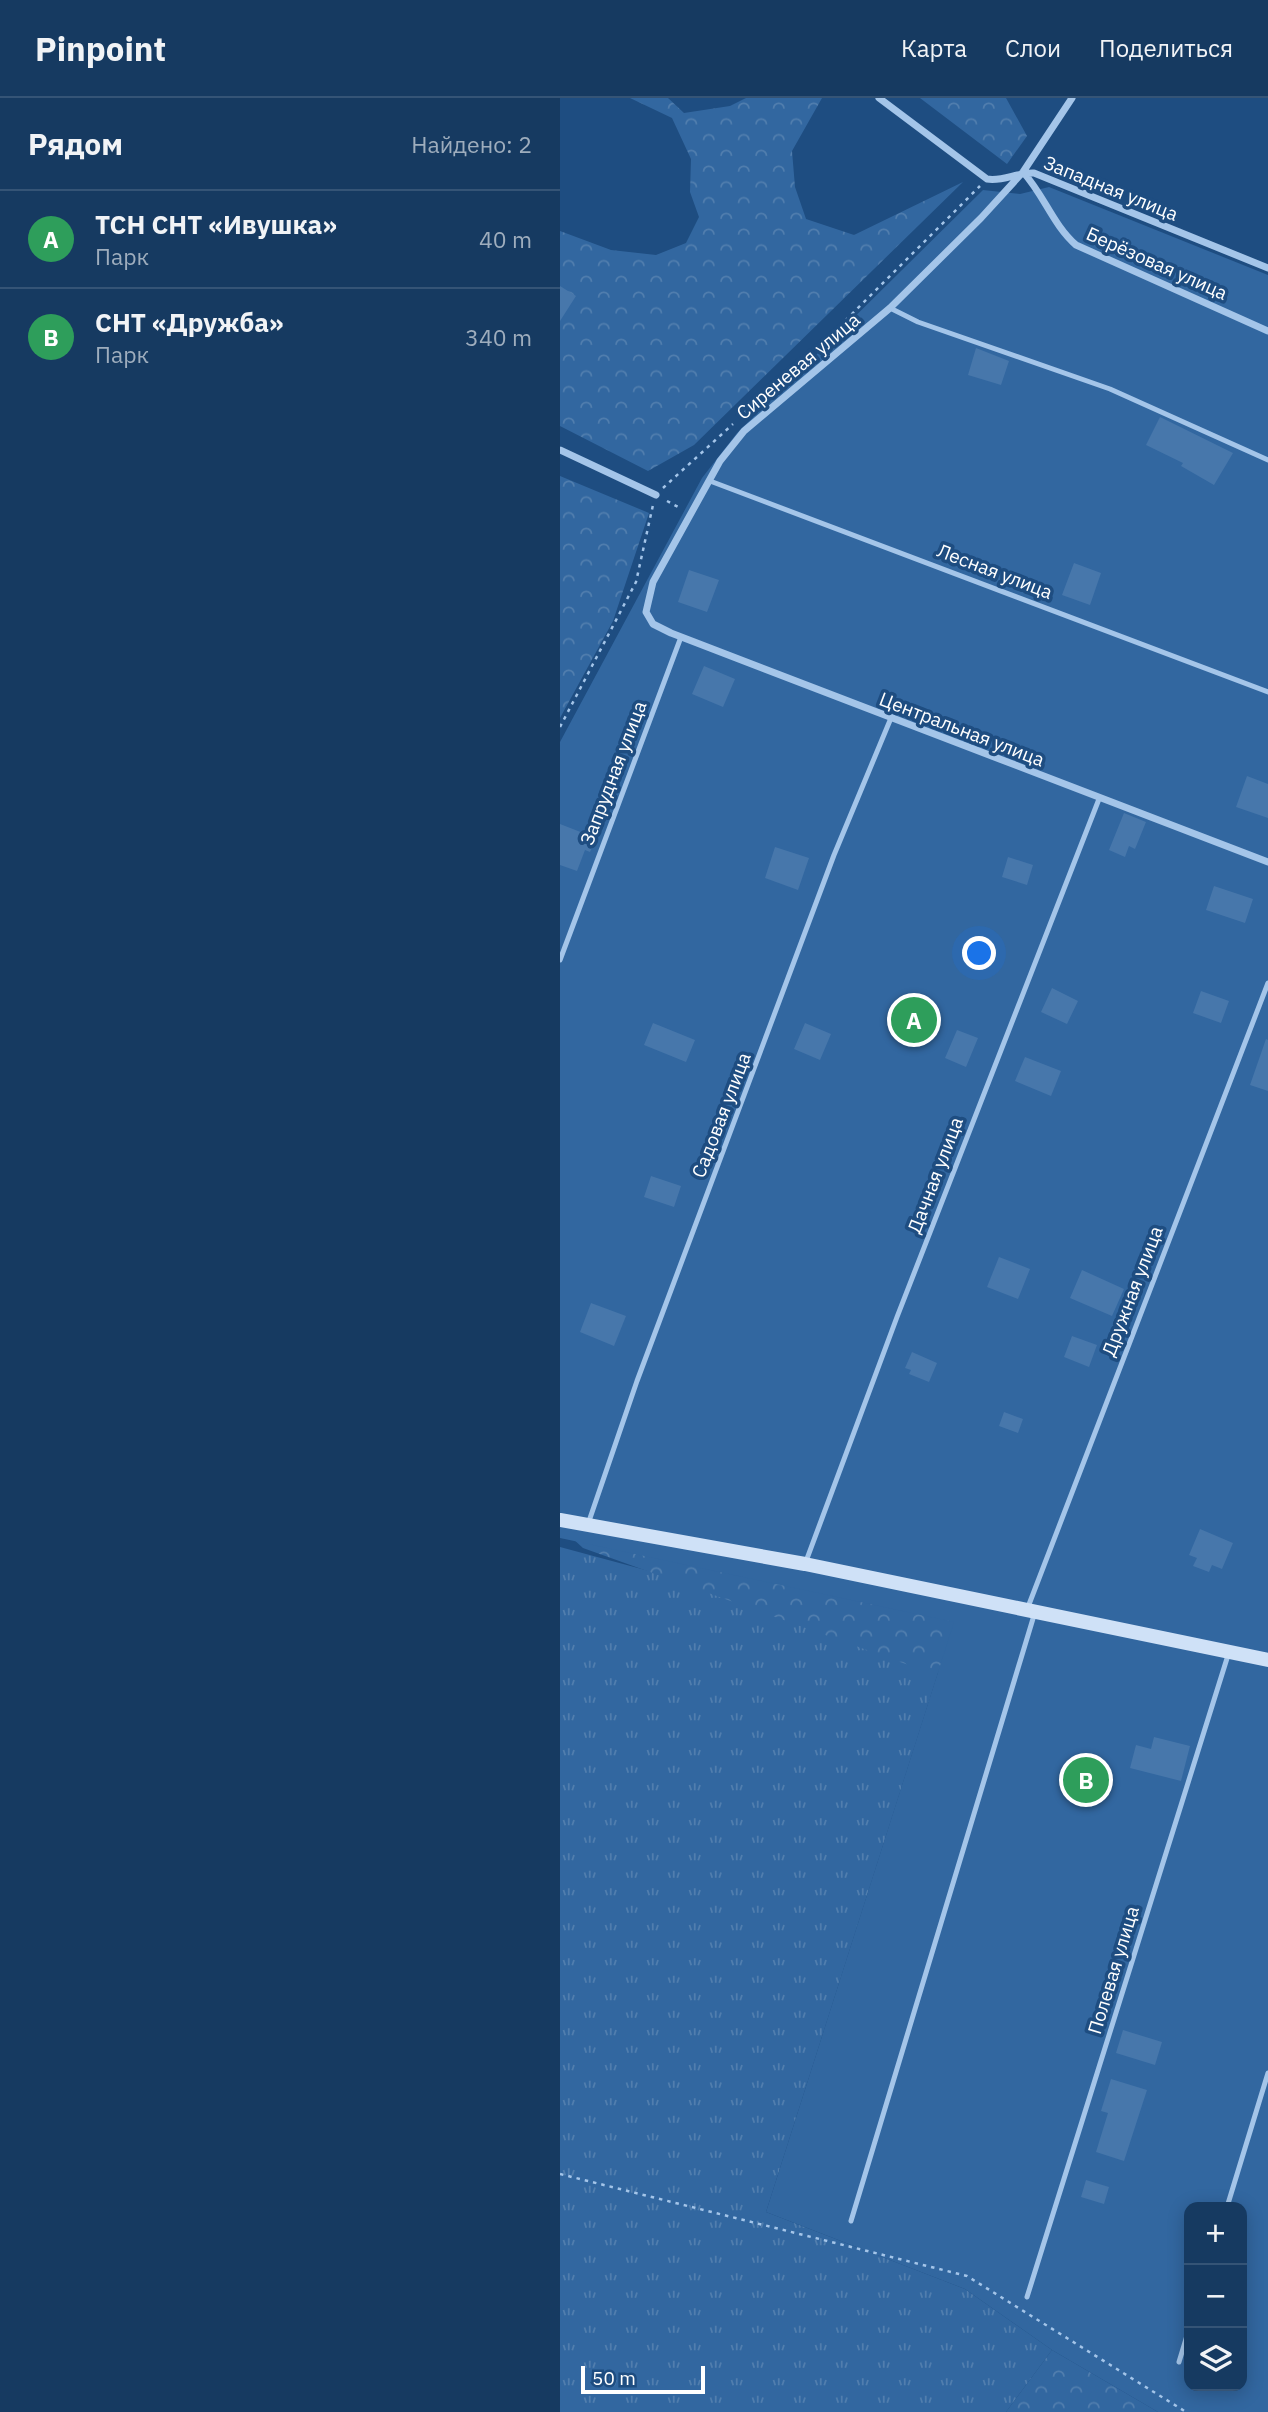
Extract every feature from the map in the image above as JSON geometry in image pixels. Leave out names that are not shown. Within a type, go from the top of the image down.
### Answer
[{"type":"street","points":[[879,98],[987,179]]},
{"type":"street","name":"Сиреневая улица","points":[[649,618],[649,593],[653,582],[720,461],[744,431],[890,308],[1023,172],[1072,98]]},
{"type":"street","name":"Западная улица","points":[[987,179],[996,181],[1023,172],[1046,177],[1268,268]]},
{"type":"street","name":"Берёзовая улица","points":[[1023,172],[1037,189],[1058,227],[1076,245],[1268,331]]},
{"type":"street","points":[[560,450],[656,495]]},
{"type":"street","name":"Центральная улица","points":[[649,618],[660,629],[1268,862]]},
{"type":"street","points":[[560,1520],[805,1564],[1268,1660]]},
{"type":"lane","points":[[890,308],[918,322],[1110,389],[1268,460]]},
{"type":"lane","name":"Лесная улица","points":[[710,481],[1268,692]]},
{"type":"lane","name":"Запрудная улица","points":[[560,960],[681,637]]},
{"type":"lane","name":"Садовая улица","points":[[587,1526],[636,1381],[743,1103],[834,855],[891,718]]},
{"type":"lane","name":"Дачная улица","points":[[805,1564],[897,1317],[1099,799]]},
{"type":"lane","name":"Дружная улица","points":[[851,2221],[1047,1550],[1268,983]]},
{"type":"lane","name":"Полевая улица","points":[[1027,2297],[1229,1652]]},
{"type":"lane","points":[[1229,2202],[1268,2074]]},
{"type":"lane","points":[[1180,2362],[1184,2347]]},
{"type":"path","points":[[745,413],[835,331],[987,179]]},
{"type":"path","points":[[560,727],[636,582],[656,495],[735,422]]},
{"type":"path","points":[[656,495],[692,515]]},
{"type":"path","points":[[560,2174],[967,2276],[1186,2412]]},
{"type":"green space","points":[[630,98],[668,98],[684,113],[730,106],[746,98],[822,98],[792,151],[795,187],[806,219],[854,235],[963,182],[694,445],[648,471],[560,426],[560,231],[611,250],[656,255],[686,243],[699,217],[690,192],[691,159],[672,118]]},
{"type":"green space","points":[[920,98],[1006,98],[1027,136],[1007,164]]},
{"type":"green space","points":[[1049,187],[1268,275],[1268,2412],[1158,2412],[1052,2350],[965,2289],[766,2212],[954,1622],[560,1538],[560,742],[702,478],[737,433],[983,190],[1020,194]]},
{"type":"green space","points":[[560,476],[649,513],[613,621],[560,718]]},
{"type":"green space","points":[[570,1536],[1006,1621],[967,1677],[914,1667],[583,1548]]},
{"type":"green space","points":[[560,1547],[945,1651],[766,2212],[965,2289],[1052,2350],[1006,2412],[560,2412]]},
{"type":"green space","points":[[1052,2350],[1158,2412],[1006,2412]]},
{"type":"building","points":[[560,286],[576,296],[560,321]]},
{"type":"building","points":[[976,348],[1009,361],[1001,385],[968,375]]},
{"type":"building","points":[[1160,417],[1233,453],[1214,485],[1181,466],[1183,463],[1146,445]]},
{"type":"building","points":[[1074,563],[1101,573],[1090,605],[1062,595]]},
{"type":"building","points":[[689,570],[719,580],[707,612],[678,602]]},
{"type":"building","points":[[704,666],[735,679],[723,707],[692,694]]},
{"type":"building","points":[[1247,776],[1268,784],[1268,818],[1236,807]]},
{"type":"building","points":[[1124,813],[1146,822],[1135,849],[1129,846],[1125,857],[1109,850]]},
{"type":"building","points":[[560,824],[596,838],[590,852],[585,850],[577,871],[560,865]]},
{"type":"building","points":[[775,847],[809,858],[798,890],[765,878]]},
{"type":"building","points":[[1008,857],[1033,865],[1027,885],[1002,877]]},
{"type":"building","points":[[1214,886],[1253,899],[1245,923],[1206,910]]},
{"type":"building","points":[[1052,988],[1078,1001],[1067,1024],[1041,1012]]},
{"type":"building","points":[[1201,991],[1229,1001],[1221,1023],[1193,1013]]},
{"type":"building","points":[[653,1023],[695,1040],[686,1062],[644,1045]]},
{"type":"building","points":[[805,1023],[831,1034],[820,1060],[794,1049]]},
{"type":"building","points":[[957,1030],[978,1038],[966,1067],[945,1058]]},
{"type":"building","points":[[1266,1039],[1268,1040],[1268,1091],[1250,1085]]},
{"type":"building","points":[[1025,1057],[1061,1071],[1051,1096],[1015,1081]]},
{"type":"building","points":[[651,1176],[681,1186],[674,1207],[644,1197]]},
{"type":"building","points":[[999,1257],[1030,1269],[1018,1299],[987,1287]]},
{"type":"building","points":[[1082,1270],[1124,1289],[1112,1316],[1070,1298]]},
{"type":"building","points":[[591,1303],[626,1316],[614,1346],[580,1332]]},
{"type":"building","points":[[1072,1336],[1097,1345],[1089,1367],[1064,1357]]},
{"type":"building","points":[[912,1352],[937,1363],[929,1382],[909,1374],[911,1370],[905,1368]]},
{"type":"building","points":[[1004,1412],[1023,1419],[1018,1433],[999,1426]]},
{"type":"building","points":[[1200,1529],[1233,1543],[1222,1569],[1212,1565],[1209,1572],[1193,1566],[1197,1558],[1189,1555]]},
{"type":"building","points":[[1154,1737],[1190,1746],[1181,1781],[1130,1768],[1136,1745],[1151,1749]]},
{"type":"building","points":[[1123,2030],[1162,2042],[1155,2065],[1116,2053]]},
{"type":"building","points":[[1111,2079],[1147,2090],[1124,2161],[1096,2152],[1108,2113],[1101,2111]]},
{"type":"building","points":[[1086,2180],[1109,2187],[1104,2204],[1081,2197]]},
{"type":"place","name":"ТСН СНТ «Ивушка»","points":[[914,1020]]},
{"type":"place","name":"СНТ «Дружба»","points":[[1086,1780]]}]
